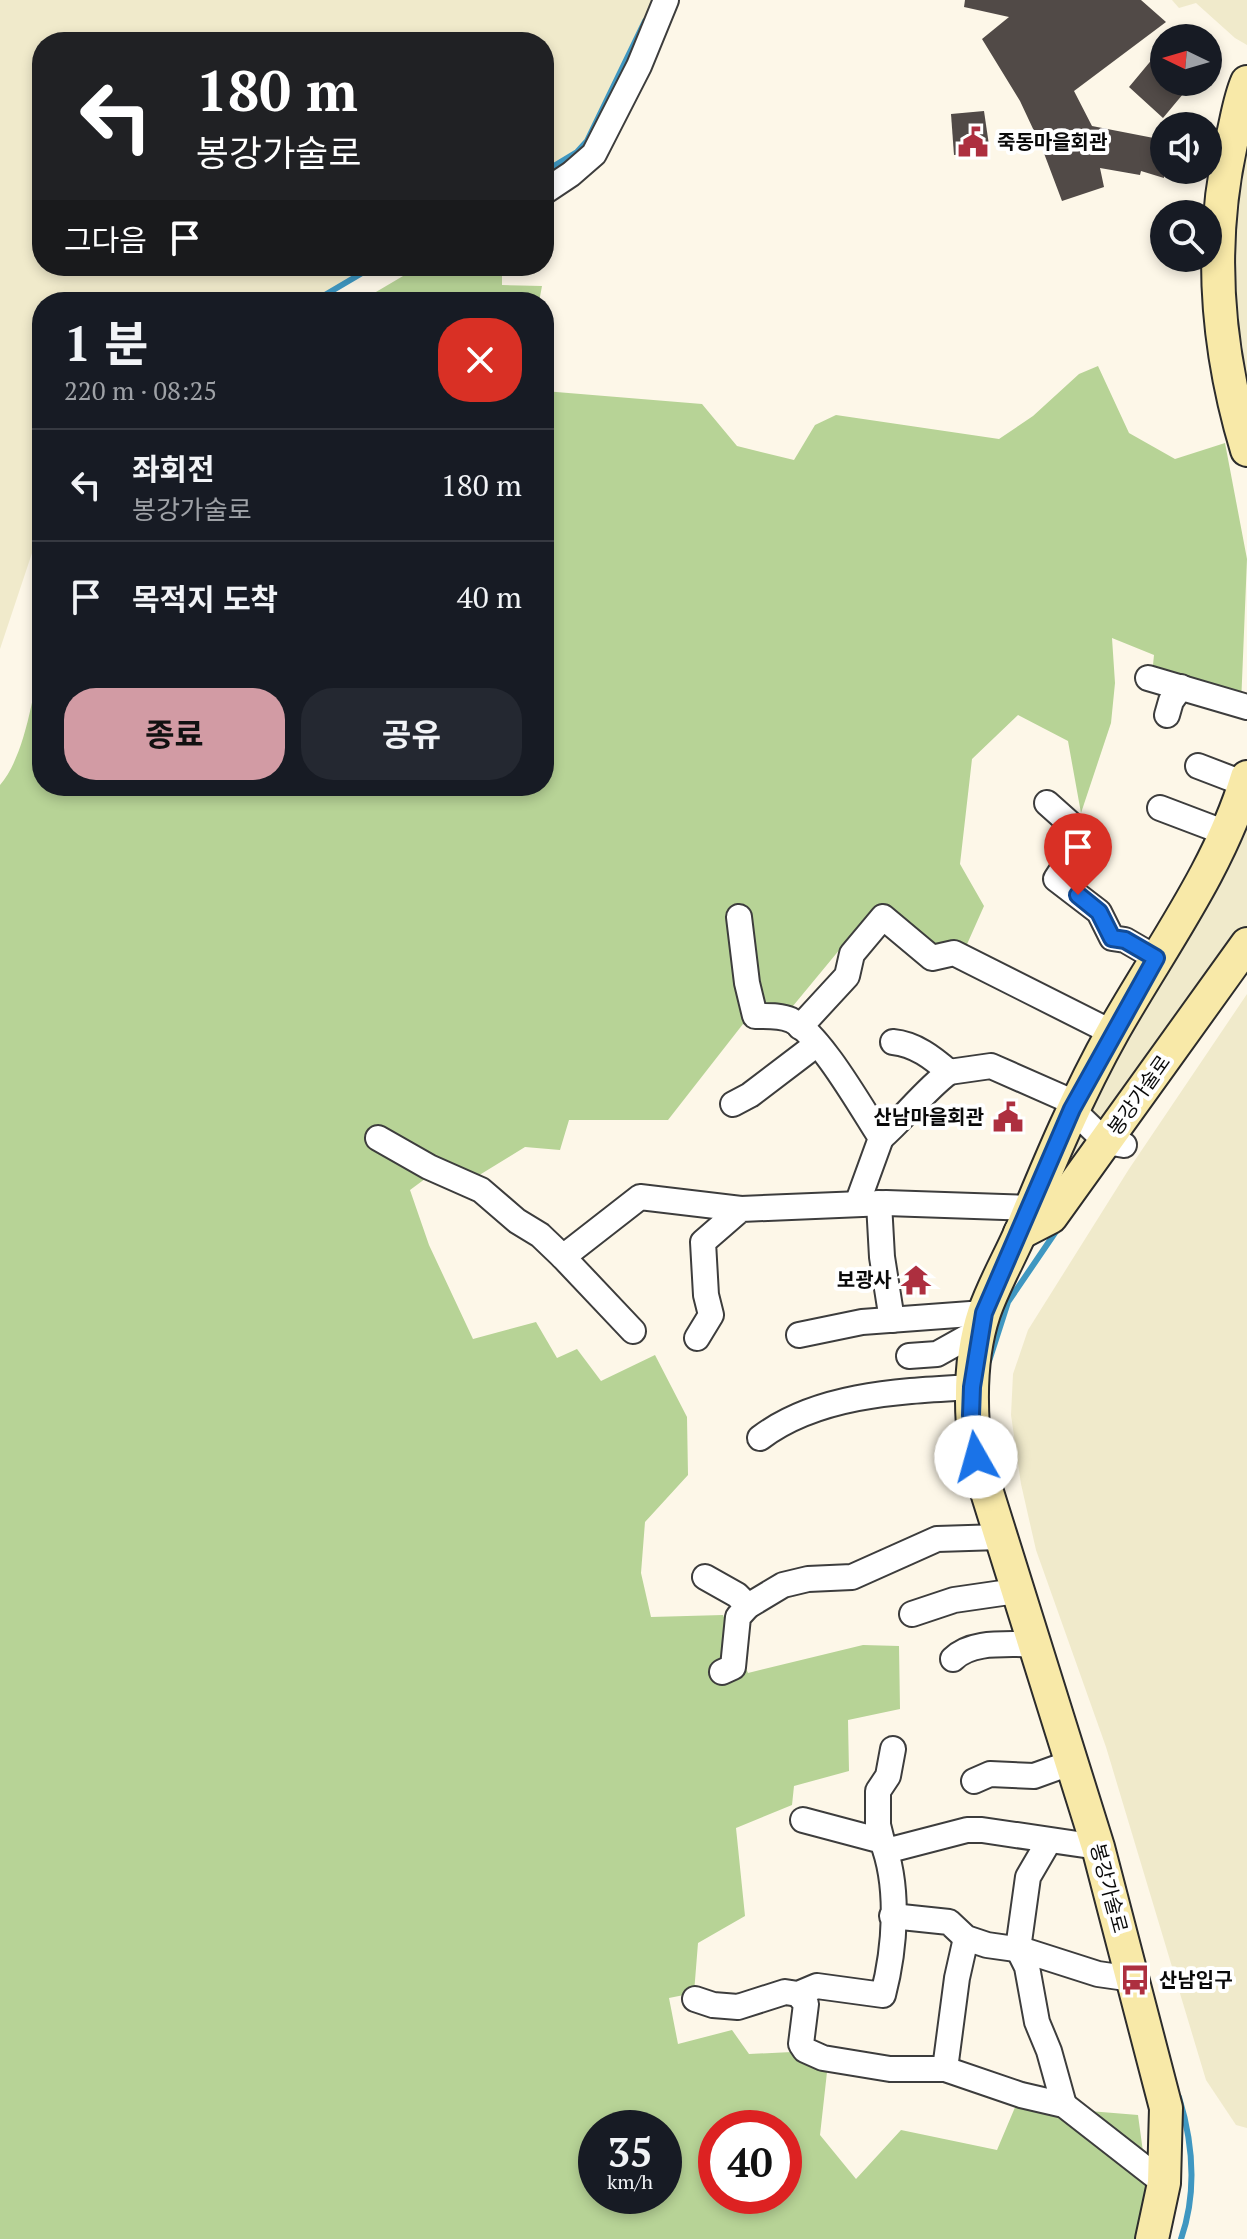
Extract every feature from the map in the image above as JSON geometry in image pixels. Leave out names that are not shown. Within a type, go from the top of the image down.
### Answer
[{"type":"street","points":[[554,185],[594,154],[639,66],[666,0]]},
{"type":"street","points":[[1247,82],[1236,173],[1219,227],[1220,322],[1237,416],[1247,450]]},
{"type":"street","points":[[1148,678],[1247,707]]},
{"type":"street","points":[[1167,715],[1171,701],[1181,687]]},
{"type":"street","points":[[1198,766],[1246,781]]},
{"type":"street","name":"봉강가술로","points":[[1152,2239],[1164,2183],[1166,2108],[1098,1847],[976,1457],[971,1415],[972,1387],[982,1321],[1074,1106],[1156,958],[1196,897],[1246,781]]},
{"type":"street","points":[[1047,803],[1084,836],[1056,879],[1099,912],[1112,938],[1125,940],[1156,958]]},
{"type":"street","points":[[1160,808],[1226,833]]},
{"type":"street","points":[[739,917],[747,983],[755,1016],[781,1016],[804,1031],[881,1138]]},
{"type":"street","points":[[733,1104],[750,1095],[804,1031],[847,976],[852,954],[883,917],[932,958],[954,953],[1113,1033]]},
{"type":"street","name":"봉강가술로","points":[[1025,1221],[1051,1217],[1114,1143],[1247,944]]},
{"type":"street","points":[[893,1042],[903,1043],[933,1057],[949,1072]]},
{"type":"street","points":[[892,1320],[882,1257],[868,1204],[881,1138],[903,1119],[933,1084],[949,1072],[991,1066],[1074,1106],[1114,1143]]},
{"type":"street","points":[[378,1138],[429,1167],[481,1190],[540,1235],[633,1331]]},
{"type":"street","points":[[563,1257],[640,1197],[741,1209],[868,1204],[1025,1221]]},
{"type":"street","points":[[697,1338],[711,1315],[706,1295],[703,1242],[741,1209]]},
{"type":"street","points":[[799,1335],[862,1322],[982,1321]]},
{"type":"street","points":[[909,1356],[937,1354],[982,1321]]},
{"type":"street","points":[[760,1438],[784,1420],[867,1396],[972,1387]]},
{"type":"street","points":[[722,1672],[733,1667],[738,1617],[748,1606],[783,1585],[808,1579],[849,1587],[937,1539],[1000,1537]]},
{"type":"street","points":[[705,1577],[737,1595],[748,1606]]},
{"type":"street","points":[[912,1614],[954,1600],[1016,1591]]},
{"type":"street","points":[[953,1659],[960,1652],[975,1647],[1033,1644]]},
{"type":"street","points":[[695,1999],[713,2005],[738,2007],[785,1992],[798,1994],[817,1986],[883,1995],[889,1969],[892,1916],[890,1861],[878,1825],[878,1791],[888,1776],[893,1749]]},
{"type":"street","points":[[974,1781],[990,1774],[1034,1776],[1070,1763]]},
{"type":"street","points":[[803,1820],[884,1846],[967,1830],[1098,1847]]},
{"type":"street","points":[[1049,1841],[1028,1877],[1018,1949],[1027,1967],[1037,2022],[1049,2051],[1064,2105]]},
{"type":"street","points":[[892,1916],[949,1922],[966,1938],[987,1945],[1018,1949],[1098,1974],[1133,1979]]},
{"type":"street","points":[[945,2069],[957,1978],[966,1938]]},
{"type":"street","points":[[798,1994],[806,2004],[801,2044],[805,2050],[823,2058],[890,2069],[945,2069],[1021,2095],[1064,2105],[1164,2183]]},
{"type":"shaded area","points":[[0,0],[660,0],[593,146],[554,175],[554,32],[32,32],[32,276],[359,276],[328,292],[32,292],[32,553],[0,649]]},
{"type":"shaded area","points":[[1172,0],[1247,0],[1247,45],[1196,3],[1179,8]]},
{"type":"shaded area","points":[[1247,115],[1247,412],[1236,350],[1231,223]]},
{"type":"shaded area","points":[[1247,809],[1247,935],[1057,1199],[1072,1122]]},
{"type":"shaded area","points":[[1247,994],[1247,2128],[1236,2125],[1206,2080],[1106,1747],[1036,1550],[1021,1484],[1011,1415],[1013,1374],[1028,1330],[1129,1169]]},
{"type":"green space","points":[[403,276],[502,276],[502,285],[542,286],[541,292],[376,292]]},
{"type":"green space","points":[[1098,366],[1129,433],[1175,459],[1225,443],[1247,559],[1241,705],[1151,685],[1154,655],[1112,638],[1115,683],[1111,723],[1081,813],[1068,741],[1018,715],[972,759],[960,864],[984,906],[960,960],[869,914],[788,1012],[743,1024],[668,1120],[569,1120],[560,1150],[525,1147],[468,1182],[433,1173],[410,1190],[429,1245],[473,1339],[536,1322],[557,1358],[577,1349],[601,1381],[655,1355],[687,1417],[688,1475],[645,1522],[641,1573],[651,1617],[723,1615],[748,1673],[863,1645],[899,1646],[900,1709],[848,1720],[849,1771],[794,1786],[792,1805],[736,1828],[745,1916],[698,1943],[694,1993],[669,1998],[678,2044],[732,2030],[749,2054],[792,2052],[828,2063],[820,2135],[856,2179],[901,2130],[997,2150],[1016,2105],[1138,2115],[1149,2196],[1138,2239],[0,2239],[0,785],[23,740],[32,703],[32,796],[554,796],[554,392],[702,404],[737,446],[794,460],[815,425],[836,415],[999,439],[1033,416],[1079,374]]},
{"type":"building","points":[[965,0],[1141,0],[1166,22],[1150,24],[1150,34],[1074,91],[1092,126],[1150,137],[1150,174],[1100,168],[1104,187],[1062,201],[1020,101],[982,39],[1009,17],[964,7]]},
{"type":"building","points":[[1150,62],[1150,96],[1181,96],[1168,112],[1156,112],[1129,87]]},
{"type":"building","points":[[984,111],[990,152],[954,155],[951,114]]},
{"type":"waterway","points":[[554,166],[577,152],[587,141],[645,21]]},
{"type":"waterway","points":[[330,292],[357,276]]},
{"type":"waterway","points":[[989,1361],[1008,1302],[1059,1227]]},
{"type":"waterway","points":[[1179,2097],[1191,2168],[1189,2204],[1181,2239]]},
{"type":"place","name":"죽동마을회관","points":[[973,142]]},
{"type":"place","name":"산남마을회관","points":[[1008,1117]]},
{"type":"place","name":"보광사","points":[[916,1280]]},
{"type":"place","name":"산남입구","points":[[1135,1980]]},
{"type":"route","points":[[976,1457],[971,1415],[972,1387],[984,1313],[1072,1109],[1156,958],[1125,940],[1112,938],[1099,912],[1078,895]]}]
